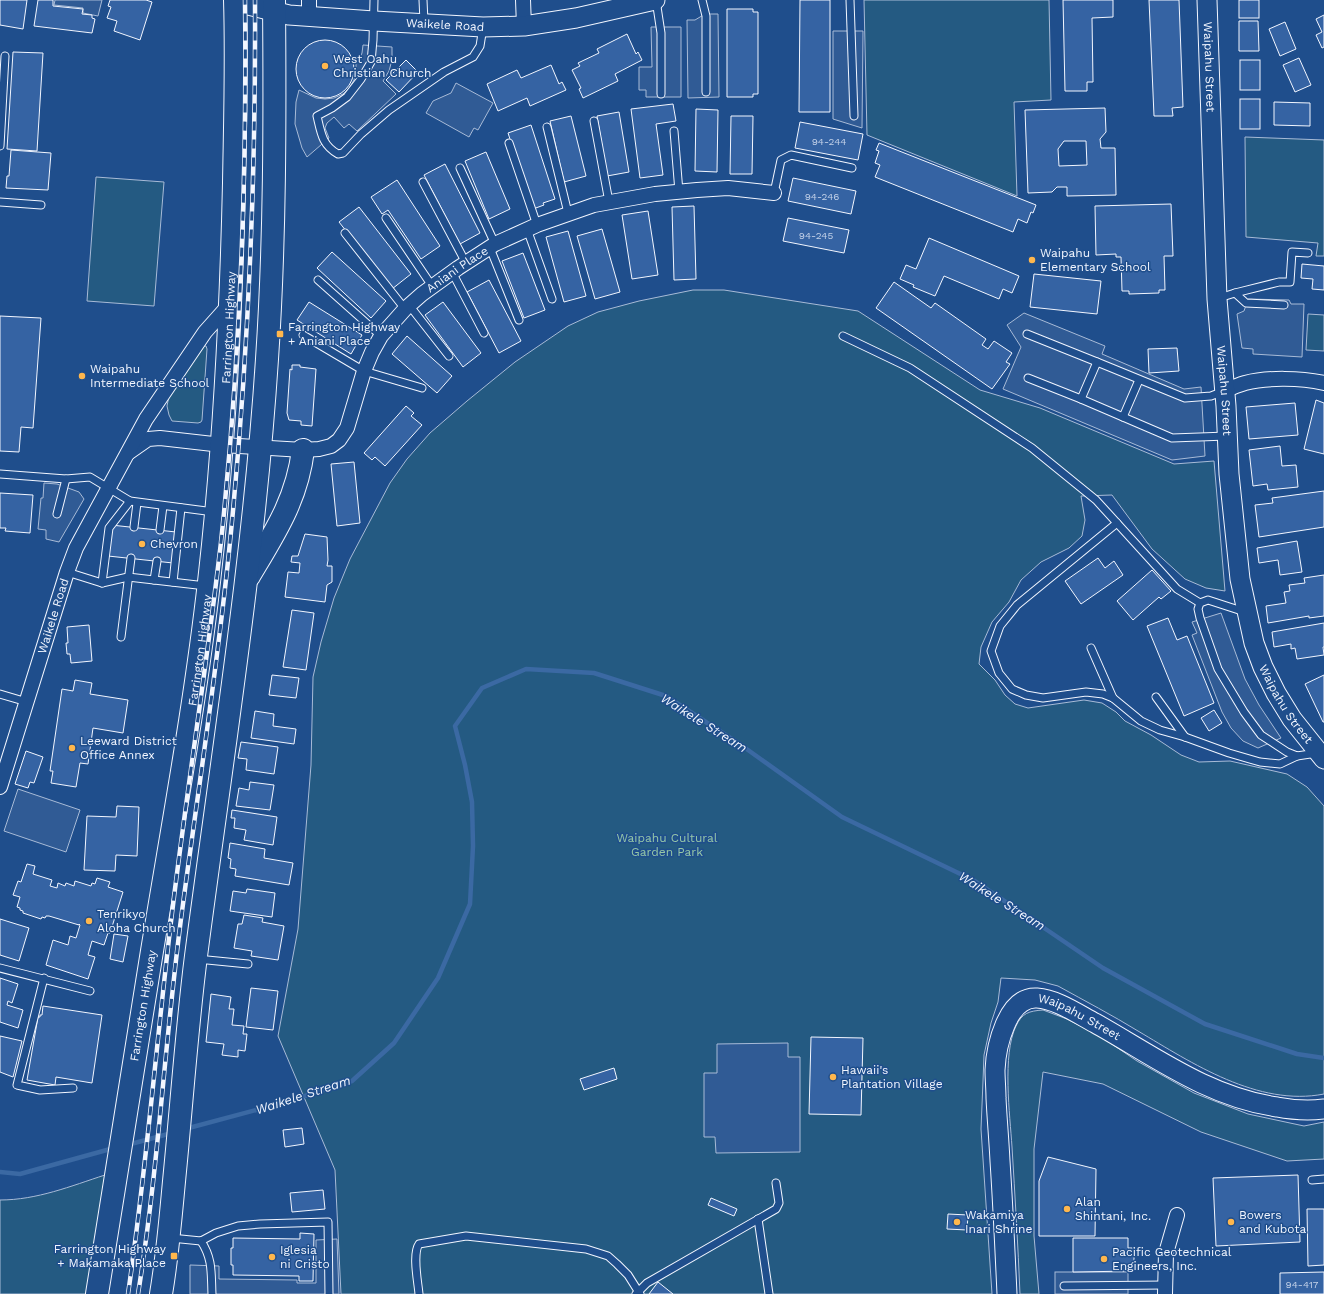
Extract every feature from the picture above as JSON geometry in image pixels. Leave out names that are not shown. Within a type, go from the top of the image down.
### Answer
[{"type":"main road","name":"Farrington Highway","points":[[97,1293],[183,763],[208,586],[216,512],[222,445],[230,304],[236,62],[233,1]]},
{"type":"main road","points":[[161,1294],[169,1238],[196,959],[223,766],[246,582],[260,448],[273,266],[275,130],[274,6]]},
{"type":"main road","points":[[246,582],[280,523],[297,483],[303,450]]},
{"type":"street","points":[[523,0],[524,26]]},
{"type":"street","name":"Waikele Road","points":[[233,1],[274,6],[288,15],[309,8],[374,21],[482,27],[524,26],[576,18],[632,2],[655,0]]},
{"type":"street","name":"Waipahu Street","points":[[1207,0],[1217,299],[1232,502],[1240,579],[1254,643],[1263,667],[1276,693],[1292,718],[1322,753]]},
{"type":"street","name":"Aniani Place","points":[[222,445],[303,450],[319,449],[331,446],[339,440],[347,428],[359,385],[372,352],[381,336],[407,307],[432,286],[492,246],[532,227],[594,205],[679,192],[728,188],[774,193]]},
{"type":"street","name":"Waikele Road","points":[[0,787],[67,572],[76,548],[146,419],[205,332],[230,304]]},
{"type":"street","points":[[1224,391],[1246,383],[1271,380],[1295,380],[1324,383]]},
{"type":"street","name":"Waikele Road","points":[[128,453],[148,439],[160,438],[222,445]]},
{"type":"street","name":"Waipahu Street","points":[[1007,1294],[995,1070],[1003,1029],[1009,1015],[1026,999],[1037,997],[1050,1000],[1068,1008],[1175,1071],[1213,1090],[1229,1096],[1250,1102],[1287,1109],[1324,1109]]},
{"type":"street","points":[[1165,1289],[1166,1253],[1177,1215]]},
{"type":"lane","points":[[374,0],[371,62],[347,97],[332,108],[317,116],[322,136],[330,149],[338,154],[344,153],[361,134],[389,110],[444,72],[474,57],[480,46],[482,27]]},
{"type":"lane","points":[[424,0],[424,24]]},
{"type":"lane","points":[[655,0],[660,33],[661,94]]},
{"type":"lane","points":[[702,0],[706,16],[706,92]]},
{"type":"lane","points":[[850,0],[854,116]]},
{"type":"lane","points":[[0,146],[5,56]]},
{"type":"lane","points":[[594,121],[609,202]]},
{"type":"lane","points":[[547,127],[568,213]]},
{"type":"lane","points":[[674,131],[679,192]]},
{"type":"lane","points":[[509,143],[552,299]]},
{"type":"lane","points":[[774,193],[781,160],[791,155],[852,168]]},
{"type":"lane","points":[[460,168],[492,246],[519,320]]},
{"type":"lane","points":[[423,182],[466,263]]},
{"type":"lane","points":[[0,202],[41,205]]},
{"type":"lane","points":[[386,218],[432,286]]},
{"type":"lane","points":[[345,233],[449,356]]},
{"type":"lane","points":[[1217,299],[1279,282],[1290,282],[1292,252],[1308,253]]},
{"type":"lane","points":[[452,272],[484,333]]},
{"type":"lane","points":[[318,280],[381,336]]},
{"type":"lane","points":[[1235,293],[1246,303],[1284,305]]},
{"type":"lane","points":[[1027,334],[1185,398],[1211,396],[1224,391]]},
{"type":"lane","points":[[303,335],[364,371],[422,388]]},
{"type":"lane","points":[[842,336],[910,368],[1032,448],[1096,500],[1178,589],[1200,603]]},
{"type":"lane","points":[[1081,400],[1098,362]]},
{"type":"lane","points":[[1028,378],[1172,438],[1227,436]]},
{"type":"lane","points":[[1123,417],[1139,380]]},
{"type":"lane","points":[[0,474],[66,479],[90,477],[133,502],[216,512]]},
{"type":"lane","points":[[57,514],[66,479]]},
{"type":"lane","points":[[133,502],[134,527]]},
{"type":"lane","points":[[102,583],[108,528],[133,502]]},
{"type":"lane","points":[[160,530],[163,506]]},
{"type":"lane","points":[[173,582],[181,508]]},
{"type":"lane","points":[[1117,523],[1017,605],[1000,626],[991,651],[999,673],[1012,689],[1026,695],[1043,698],[1086,692],[1104,694],[1113,698],[1141,720],[1160,730],[1185,736],[1229,754],[1260,762],[1280,764],[1297,756],[1322,753]]},
{"type":"lane","points":[[121,637],[130,558]]},
{"type":"lane","points":[[154,580],[157,561]]},
{"type":"lane","points":[[67,572],[102,583],[128,577],[208,586]]},
{"type":"lane","points":[[1200,603],[1208,600],[1247,612]]},
{"type":"lane","points":[[1200,603],[1198,608],[1200,618],[1218,669],[1244,712],[1261,735],[1286,752],[1297,756]]},
{"type":"lane","points":[[1091,648],[1113,698]]},
{"type":"lane","points":[[0,694],[26,702]]},
{"type":"lane","points":[[1156,697],[1185,736]]},
{"type":"lane","points":[[196,959],[248,964]]},
{"type":"lane","points":[[0,968],[44,978],[90,991]]},
{"type":"lane","points":[[44,978],[17,1085],[40,1090],[73,1088]]},
{"type":"lane","points":[[1312,1180],[1324,1180]]},
{"type":"lane","points":[[419,1294],[416,1248],[419,1244],[466,1236],[586,1249],[608,1256],[628,1275],[638,1293],[647,1283],[776,1209],[779,1203],[776,1183]]},
{"type":"lane","points":[[758,1219],[769,1294]]},
{"type":"lane","points":[[169,1238],[201,1241],[216,1233],[238,1226],[328,1222],[329,1294]]},
{"type":"lane","points":[[201,1241],[207,1251],[211,1267],[212,1294]]},
{"type":"lane","points":[[1064,1286],[1165,1289]]},
{"type":"green space","points":[[864,0],[1049,0],[1051,100],[1014,102],[1017,196],[867,135]]},
{"type":"green space","points":[[1245,137],[1324,140],[1324,256],[1316,256],[1318,243],[1246,237]]},
{"type":"green space","points":[[96,177],[164,182],[154,306],[87,301]]},
{"type":"green space","name":"Waipahu Cultural Garden Park","points":[[693,290],[724,290],[858,311],[980,390],[1040,408],[1174,464],[1214,461],[1225,591],[1206,588],[1185,579],[1152,549],[1112,495],[1081,496],[1085,520],[1082,536],[1069,548],[1041,562],[1021,580],[1009,602],[992,622],[981,647],[979,664],[995,680],[1005,695],[1015,704],[1028,708],[1084,700],[1102,703],[1116,712],[1125,721],[1151,735],[1181,755],[1199,762],[1230,761],[1287,774],[1307,787],[1324,806],[1324,1094],[1299,1096],[1275,1094],[1250,1088],[1203,1068],[1058,986],[1035,980],[1001,978],[998,1002],[991,1023],[984,1055],[981,1129],[992,1294],[341,1294],[335,1170],[278,1036],[298,929],[311,765],[313,677],[321,642],[334,598],[350,559],[390,483],[407,459],[430,433],[467,401],[515,362],[568,326],[598,312],[639,301]]},
{"type":"green space","points":[[1308,314],[1324,315],[1324,351],[1306,350]]},
{"type":"green space","points":[[204,346],[206,346],[207,349],[202,420],[198,423],[172,421],[167,406],[169,396]]},
{"type":"green space","points":[[1043,1010],[1067,1019],[1100,1036],[1137,1061],[1194,1093],[1248,1114],[1304,1126],[1324,1122],[1324,1159],[1287,1161],[1201,1132],[1103,1084],[1043,1072],[1034,1149],[1034,1236],[1039,1294],[1020,1294],[1008,1085],[1009,1053],[1016,1026],[1023,1015],[1034,1011]]},
{"type":"green space","points":[[105,1175],[87,1294],[0,1294],[0,1200],[27,1198],[41,1195]]},
{"type":"shaded area","points":[[55,0],[102,0],[98,16],[83,13],[83,8],[54,5]]},
{"type":"shaded area","points":[[705,14],[718,14],[719,97],[688,98],[687,20],[695,20]]},
{"type":"shaded area","points":[[651,27],[681,27],[681,97],[646,97],[646,90],[639,90],[639,67],[652,67]]},
{"type":"shaded area","points":[[833,31],[863,31],[862,128],[833,119]]},
{"type":"shaded area","points":[[363,45],[392,47],[392,60],[389,71],[383,81],[396,94],[357,131],[349,124],[344,128],[334,117],[327,123],[325,128],[329,138],[307,157],[302,148],[295,124],[296,102],[299,90],[316,98],[325,99],[334,98],[343,94],[354,80],[356,62],[359,60],[362,53]]},
{"type":"shaded area","points":[[456,83],[493,103],[478,130],[474,128],[469,137],[426,113],[433,101],[451,93]]},
{"type":"shaded area","points":[[1248,299],[1289,300],[1291,304],[1304,304],[1302,357],[1253,354],[1253,349],[1242,348],[1237,314],[1244,311]]},
{"type":"shaded area","points":[[1024,313],[1105,346],[1102,354],[1184,389],[1201,387],[1205,456],[1172,460],[1003,389],[1021,347],[1007,325]]},
{"type":"shaded area","points":[[44,483],[57,484],[79,492],[84,499],[59,542],[46,539],[46,530],[38,529]]},
{"type":"shaded area","points":[[1221,613],[1245,679],[1259,705],[1281,738],[1258,748],[1243,741],[1231,728],[1222,712],[1192,635],[1197,633],[1192,622]]},
{"type":"shaded area","points":[[18,789],[80,810],[66,852],[4,831]]},
{"type":"shaded area","points":[[788,1043],[788,1057],[800,1057],[800,1152],[716,1153],[715,1137],[704,1137],[704,1073],[717,1073],[717,1044]]},
{"type":"shaded area","points":[[337,1239],[339,1294],[190,1294],[190,1265],[219,1266],[219,1279],[297,1280],[297,1283],[316,1283],[316,1240]]},
{"type":"shaded area","points":[[1055,1272],[1128,1272],[1128,1294],[1055,1294]]},
{"type":"building","points":[[0,0],[27,0],[23,29],[0,25]]},
{"type":"building","points":[[38,0],[53,0],[53,6],[83,9],[82,14],[92,15],[92,18],[95,19],[92,33],[34,26]]},
{"type":"building","points":[[110,0],[146,0],[152,2],[140,40],[114,31],[117,21],[107,18],[111,7],[108,6]]},
{"type":"building","points":[[800,0],[830,0],[830,112],[799,112]]},
{"type":"building","points":[[1063,0],[1113,0],[1113,17],[1092,18],[1093,82],[1087,82],[1087,91],[1065,91]]},
{"type":"building","points":[[1149,0],[1179,0],[1183,107],[1172,108],[1173,116],[1154,116]]},
{"type":"building","points":[[1239,0],[1259,0],[1259,18],[1239,18]]},
{"type":"building","points":[[727,9],[753,9],[753,12],[758,12],[758,94],[753,94],[753,97],[727,97]]},
{"type":"building","points":[[1324,15],[1324,47],[1322,48],[1316,35],[1322,32],[1316,19]]},
{"type":"building","points":[[1239,21],[1258,21],[1259,51],[1239,51]]},
{"type":"building","points":[[1285,22],[1296,49],[1280,56],[1269,29]]},
{"type":"building","points":[[627,34],[636,54],[638,52],[642,60],[615,74],[618,81],[583,98],[579,89],[581,88],[572,70],[580,66],[578,63],[599,53],[597,49]]},
{"type":"building","name":"West Oahu Christian Church","points":[[325,40],[341,45],[349,53],[354,69],[349,85],[341,93],[325,98],[309,93],[301,85],[296,69],[301,53],[309,45]]},
{"type":"building","points":[[13,52],[43,53],[37,151],[7,149]]},
{"type":"building","points":[[1299,58],[1311,85],[1295,92],[1283,65]]},
{"type":"building","points":[[406,60],[418,72],[399,92],[386,80]]},
{"type":"building","points":[[1240,60],[1260,60],[1260,90],[1240,90]]},
{"type":"building","points":[[551,65],[559,84],[562,82],[566,90],[530,106],[527,98],[498,111],[487,84],[517,70],[521,78]]},
{"type":"building","points":[[1240,99],[1260,99],[1260,129],[1240,129]]},
{"type":"building","points":[[1274,102],[1310,103],[1310,126],[1274,125]]},
{"type":"building","points":[[673,104],[676,121],[656,124],[663,175],[640,178],[631,109]]},
{"type":"building","points":[[1105,108],[1106,132],[1100,139],[1101,148],[1115,148],[1116,195],[1067,196],[1067,187],[1057,187],[1052,192],[1028,193],[1025,110]],"holes":[[[1064,141],[1086,141],[1087,165],[1059,166],[1058,149]]]},
{"type":"building","points":[[696,109],[718,110],[717,172],[695,171]]},
{"type":"building","points":[[619,112],[629,172],[607,176],[597,116]]},
{"type":"building","points":[[571,116],[586,176],[564,182],[550,121]]},
{"type":"building","points":[[731,116],[753,116],[752,174],[730,174]]},
{"type":"building","points":[[800,122],[863,134],[858,160],[795,148]]},
{"type":"building","points":[[531,125],[555,199],[543,203],[544,205],[533,209],[508,133]]},
{"type":"building","points":[[879,143],[1036,205],[1033,213],[1031,212],[1027,223],[1018,219],[1013,232],[875,177],[880,165],[875,163],[879,151],[876,150]]},
{"type":"building","points":[[11,150],[51,153],[48,190],[6,188],[7,176],[9,176]]},
{"type":"building","points":[[486,152],[510,209],[489,219],[465,161]]},
{"type":"building","points":[[445,164],[480,233],[460,244],[424,175]]},
{"type":"building","points":[[793,178],[856,191],[851,214],[788,201]]},
{"type":"building","points":[[397,180],[440,246],[421,259],[388,210],[382,214],[371,197]]},
{"type":"building","points":[[1171,204],[1173,256],[1164,256],[1165,290],[1159,290],[1159,293],[1129,294],[1129,291],[1122,291],[1121,257],[1116,257],[1116,254],[1096,255],[1095,206]]},
{"type":"building","points":[[694,206],[696,279],[674,280],[672,207]]},
{"type":"building","points":[[359,207],[411,274],[392,289],[339,222]]},
{"type":"building","points":[[648,211],[658,275],[632,279],[622,215]]},
{"type":"building","points":[[788,218],[849,230],[844,253],[783,241]]},
{"type":"building","points":[[602,229],[620,292],[595,299],[577,236]]},
{"type":"building","points":[[568,231],[586,296],[564,302],[546,237]]},
{"type":"building","points":[[929,238],[1019,276],[1012,293],[1003,289],[999,299],[944,276],[935,296],[913,287],[914,285],[900,279],[906,265],[916,269]]},
{"type":"building","points":[[332,252],[386,301],[371,318],[317,268]]},
{"type":"building","points":[[523,253],[545,310],[524,318],[502,261]]},
{"type":"building","points":[[1302,264],[1324,266],[1324,290],[1312,289],[1313,279],[1301,278]]},
{"type":"building","points":[[1034,274],[1101,281],[1097,314],[1030,307]]},
{"type":"building","points":[[489,280],[521,341],[499,353],[467,292]]},
{"type":"building","points":[[894,282],[931,308],[935,303],[986,339],[982,345],[988,349],[994,341],[1012,353],[1006,362],[1010,364],[992,389],[876,308]]},
{"type":"building","points":[[309,302],[362,335],[351,354],[297,320]]},
{"type":"building","points":[[443,302],[481,353],[463,367],[425,315]]},
{"type":"building","points":[[0,316],[41,318],[33,428],[21,427],[19,452],[0,451]]},
{"type":"building","points":[[407,336],[452,376],[437,393],[392,354]]},
{"type":"building","points":[[1177,348],[1179,371],[1149,373],[1148,349]]},
{"type":"building","points":[[292,365],[300,365],[300,367],[316,369],[312,426],[301,425],[301,421],[289,420],[287,413],[290,369],[292,370]]},
{"type":"building","points":[[1316,400],[1324,403],[1324,454],[1304,449]]},
{"type":"building","points":[[1295,403],[1298,435],[1249,439],[1246,407]]},
{"type":"building","points":[[406,406],[414,413],[411,416],[422,425],[385,466],[375,457],[372,460],[364,453]]},
{"type":"building","points":[[1280,446],[1282,466],[1296,465],[1298,487],[1268,490],[1267,484],[1253,486],[1249,450]]},
{"type":"building","points":[[354,462],[360,523],[337,526],[331,464]]},
{"type":"building","points":[[1324,491],[1324,527],[1259,537],[1255,505],[1273,503],[1272,498]]},
{"type":"building","points":[[0,493],[33,495],[30,533],[5,531],[6,528],[0,528]]},
{"type":"building","name":"Chevron","points":[[111,525],[176,532],[173,563],[108,556]]},
{"type":"building","points":[[305,534],[327,537],[327,566],[332,566],[332,582],[327,585],[325,602],[285,597],[288,572],[299,573],[300,563],[291,562],[292,556],[298,556]]},
{"type":"building","points":[[1297,541],[1302,572],[1280,575],[1278,560],[1259,563],[1257,548]]},
{"type":"building","points":[[1098,558],[1105,568],[1114,561],[1123,575],[1081,604],[1065,581]]},
{"type":"building","points":[[1152,570],[1171,591],[1161,599],[1159,597],[1133,620],[1117,601]]},
{"type":"building","points":[[1324,575],[1324,616],[1309,618],[1309,616],[1268,623],[1266,606],[1286,603],[1284,592],[1290,591],[1289,585],[1305,583],[1304,578]]},
{"type":"building","points":[[292,610],[314,613],[306,670],[283,667]]},
{"type":"building","points":[[1168,618],[1177,640],[1187,636],[1214,703],[1184,716],[1147,626]]},
{"type":"building","points":[[1324,623],[1324,655],[1297,659],[1295,648],[1291,649],[1291,644],[1274,647],[1272,632]]},
{"type":"building","points":[[89,625],[92,661],[71,663],[70,654],[67,654],[67,627]]},
{"type":"building","points":[[272,675],[299,678],[296,698],[269,695]]},
{"type":"building","points":[[1324,675],[1324,722],[1323,722],[1305,684]]},
{"type":"building","name":"Leeward District Office Annex","points":[[75,680],[92,683],[90,694],[128,700],[123,733],[93,728],[88,764],[80,763],[76,787],[51,783],[53,771],[50,771],[62,689],[73,691]]},
{"type":"building","points":[[1214,710],[1222,723],[1209,731],[1201,718]]},
{"type":"building","points":[[255,711],[274,714],[273,726],[296,729],[294,744],[251,738]]},
{"type":"building","points":[[241,742],[278,747],[274,774],[246,770],[247,759],[238,758]]},
{"type":"building","points":[[26,751],[43,757],[34,783],[30,782],[28,788],[15,784]]},
{"type":"building","points":[[250,782],[274,785],[270,810],[236,806],[239,788],[249,790]]},
{"type":"building","points":[[117,806],[139,807],[137,856],[116,855],[115,871],[84,870],[87,816],[116,817]]},
{"type":"building","points":[[232,810],[277,817],[273,845],[244,840],[246,830],[234,828],[235,818],[231,818]]},
{"type":"building","points":[[230,843],[265,849],[264,858],[293,863],[289,885],[235,876],[236,869],[230,868],[231,859],[228,858]]},
{"type":"building","name":"Tenrikyo Aloha Church","points":[[27,864],[35,866],[33,874],[52,880],[50,886],[57,888],[58,883],[65,886],[66,883],[74,886],[75,881],[91,886],[92,883],[95,884],[97,878],[110,882],[108,887],[123,892],[110,933],[108,933],[104,945],[92,941],[88,955],[95,957],[88,979],[46,965],[53,940],[68,945],[70,936],[76,938],[80,925],[49,916],[46,916],[45,918],[42,917],[41,919],[23,913],[20,908],[17,907],[20,897],[13,895],[18,881],[21,882]]},
{"type":"building","points":[[247,889],[275,893],[272,917],[230,911],[233,891],[246,893]]},
{"type":"building","points":[[244,915],[263,918],[262,922],[284,926],[278,960],[251,956],[252,951],[234,948],[238,924],[242,924]]},
{"type":"building","points":[[0,919],[29,928],[19,961],[0,955]]},
{"type":"building","points":[[114,934],[128,936],[123,962],[110,959]]},
{"type":"building","points":[[0,978],[18,984],[12,1003],[8,1001],[7,1005],[23,1010],[18,1028],[0,1022]]},
{"type":"building","points":[[251,988],[278,991],[273,1030],[246,1027]]},
{"type":"building","points":[[211,994],[231,997],[229,1009],[234,1009],[232,1025],[244,1026],[243,1034],[247,1034],[245,1051],[238,1050],[238,1057],[222,1055],[224,1044],[206,1042]]},
{"type":"building","points":[[43,1006],[102,1015],[92,1083],[56,1077],[55,1085],[27,1080],[38,1017],[42,1015]]},
{"type":"building","points":[[0,1036],[22,1041],[13,1077],[0,1072]]},
{"type":"building","points":[[811,1037],[863,1038],[861,1115],[809,1114]]},
{"type":"building","points":[[614,1068],[617,1079],[584,1090],[580,1079]]},
{"type":"building","points":[[302,1128],[304,1144],[285,1147],[283,1130]]},
{"type":"building","name":"Alan Shintani, Inc.","points":[[1048,1157],[1096,1169],[1095,1236],[1039,1236],[1039,1181]]},
{"type":"building","points":[[1298,1175],[1300,1242],[1216,1246],[1213,1178]]},
{"type":"building","points":[[323,1190],[325,1209],[292,1212],[290,1193]]},
{"type":"building","points":[[711,1198],[737,1209],[734,1216],[708,1205]]},
{"type":"building","points":[[1307,1209],[1324,1209],[1324,1265],[1308,1266]]},
{"type":"building","name":"Wakamiya Inari Shrine","points":[[948,1214],[968,1215],[967,1230],[947,1229]]},
{"type":"building","name":"Iglesia ni Cristo","points":[[300,1233],[314,1234],[313,1281],[299,1281],[299,1276],[233,1275],[233,1265],[231,1265],[231,1248],[233,1248],[233,1238],[300,1239]]},
{"type":"building","name":"Pacific Geotechnical Engineers, Inc.","points":[[1073,1238],[1128,1238],[1128,1248],[1134,1248],[1134,1271],[1073,1272]]},
{"type":"building","points":[[1324,1272],[1324,1294],[1280,1294],[1280,1273]]},
{"type":"building","points":[[658,1282],[673,1294],[649,1294]]},
{"type":"waterway","name":"Waikele Stream","points":[[185,1129],[286,1102],[352,1081],[394,1043],[438,978],[470,904],[473,846],[472,802],[465,765],[455,726],[482,688],[526,669],[594,673],[666,696],[741,745],[842,817],[975,881],[1103,968],[1205,1024],[1297,1054],[1324,1058]]},
{"type":"waterway","name":"Waikele Stream","points":[[127,1145],[172,1133]]},
{"type":"waterway","name":"Waikele Stream","points":[[0,1172],[20,1174],[114,1148]]},
{"type":"railway","points":[[128,1294],[141,1197],[173,905],[216,587],[228,474],[241,271],[245,136],[245,0]]},
{"type":"railway","points":[[138,1294],[157,1148],[171,1002],[220,633],[230,542],[242,406],[250,271],[254,136],[255,0]]},
{"type":"place","name":"West Oahu Christian Church","points":[[325,66]]},
{"type":"place","name":"Waipahu Elementary School","points":[[1032,260]]},
{"type":"place","name":"Farrington Highway + Aniani Place","points":[[280,334]]},
{"type":"place","name":"Waipahu Intermediate School","points":[[82,376]]},
{"type":"place","name":"Chevron","points":[[142,544]]},
{"type":"place","name":"Leeward District Office Annex","points":[[72,748]]},
{"type":"place","name":"Tenrikyo Aloha Church","points":[[89,921]]},
{"type":"place","name":"Hawaii's Plantation Village","points":[[833,1077]]},
{"type":"place","name":"Alan Shintani, Inc.","points":[[1067,1209]]},
{"type":"place","name":"Wakamiya Inari Shrine","points":[[957,1222]]},
{"type":"place","name":"Bowers and Kubota","points":[[1231,1222]]},
{"type":"place","name":"Farrington Highway + Makamaka Place","points":[[174,1256]]},
{"type":"place","name":"Iglesia ni Cristo","points":[[272,1257]]},
{"type":"place","name":"Pacific Geotechnical Engineers, Inc.","points":[[1104,1259]]}]
